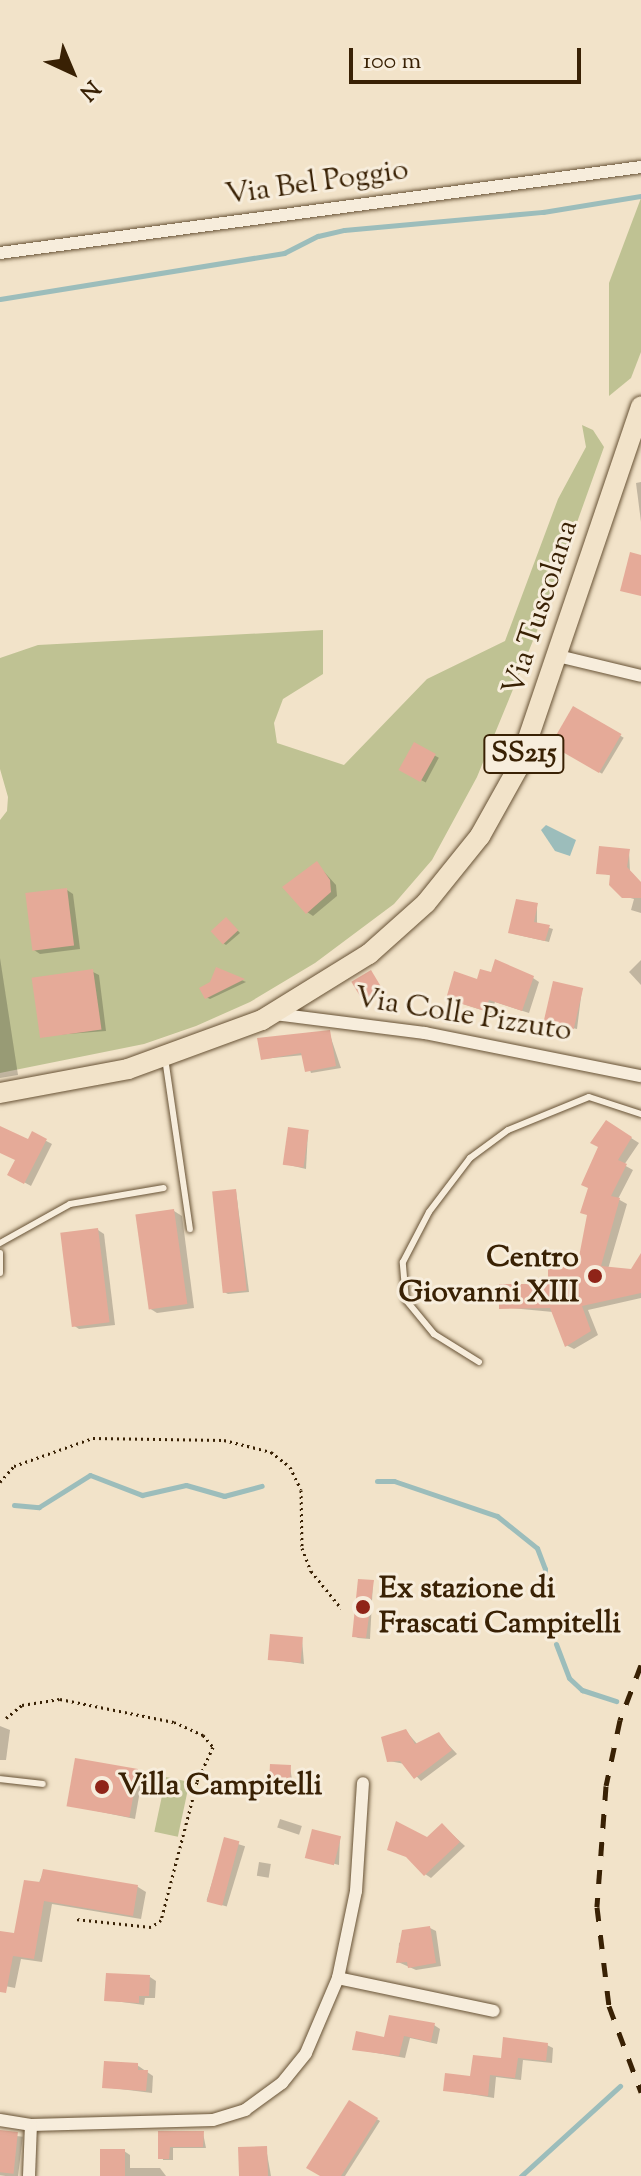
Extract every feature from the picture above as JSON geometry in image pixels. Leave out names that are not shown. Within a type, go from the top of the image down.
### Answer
[{"type":"main road","name":"Via Tuscolana","points":[[0,1093],[93,1078],[165,1058],[315,995],[382,950],[449,878],[495,814],[522,759],[641,406]]},
{"type":"street","name":"Via Bel Poggio","points":[[0,253],[641,167]]},
{"type":"street","points":[[558,656],[641,676]]},
{"type":"street","name":"Via Colle Pizzuto","points":[[275,1014],[485,1044],[641,1076]]},
{"type":"street","points":[[0,2120],[31,2125],[204,2121],[240,2112],[297,2067],[338,1978],[356,1891],[363,1783]]},
{"type":"street","points":[[338,1978],[494,2011]]},
{"type":"street","points":[[29,2176],[31,2125]]},
{"type":"lane","points":[[165,1058],[190,1229]]},
{"type":"lane","points":[[479,1362],[434,1334],[406,1300],[403,1262],[429,1212],[470,1158],[508,1130],[589,1097],[641,1114]]},
{"type":"lane","points":[[0,1243],[70,1204],[164,1188]]},
{"type":"lane","points":[[0,1253],[0,1273]]},
{"type":"lane","points":[[0,1779],[43,1784]]},
{"type":"path","points":[[0,1482],[14,1466],[93,1438],[224,1440],[271,1452],[290,1467],[301,1490],[302,1548],[311,1571],[341,1608]]},
{"type":"path","points":[[6,1718],[22,1705],[60,1699],[174,1722],[203,1735],[213,1747],[197,1782],[161,1920],[151,1927],[75,1919]]},
{"type":"green space","points":[[641,198],[641,352],[631,378],[609,396],[609,283]]},
{"type":"green space","points":[[582,425],[593,430],[604,447],[546,609],[477,777],[432,860],[394,904],[315,963],[250,1002],[196,1026],[144,1044],[0,1073],[0,820],[7,811],[8,797],[0,769],[0,658],[38,645],[323,630],[323,674],[283,699],[274,723],[277,743],[344,765],[427,679],[505,641],[558,499],[586,447]]},
{"type":"green space","points":[[166,1777],[189,1782],[178,1837],[154,1832]]},
{"type":"water","points":[[546,825],[576,840],[570,856],[555,851],[541,830]]},
{"type":"building","points":[[630,552],[641,555],[641,596],[620,591]]},
{"type":"building","points":[[573,706],[621,734],[599,773],[550,745]]},
{"type":"building","points":[[414,742],[436,754],[420,782],[398,770]]},
{"type":"building","points":[[599,846],[630,849],[627,867],[641,882],[641,898],[622,898],[609,885],[610,875],[596,874]]},
{"type":"building","points":[[317,861],[330,880],[331,892],[306,914],[282,887]]},
{"type":"building","points":[[67,888],[74,946],[32,951],[25,893]]},
{"type":"building","points":[[516,899],[538,903],[534,922],[550,925],[545,941],[508,933]]},
{"type":"building","points":[[226,917],[238,930],[223,944],[211,931]]},
{"type":"building","points":[[495,959],[534,976],[522,1011],[489,1000],[485,1011],[446,999],[454,971],[477,979],[480,969],[491,972]]},
{"type":"building","points":[[216,967],[245,979],[205,999],[199,988],[210,982]]},
{"type":"building","points":[[93,969],[101,1029],[40,1038],[32,978]]},
{"type":"building","points":[[371,970],[383,990],[363,1002],[351,982]]},
{"type":"building","points":[[553,981],[583,988],[574,1029],[544,1022]]},
{"type":"building","points":[[330,1030],[336,1066],[305,1072],[301,1053],[261,1060],[257,1038]]},
{"type":"building","name":"Centro Giovanni XIII","points":[[606,1120],[632,1137],[618,1160],[627,1164],[611,1196],[620,1198],[601,1266],[631,1269],[641,1253],[641,1293],[582,1306],[591,1331],[565,1347],[550,1308],[499,1309],[499,1284],[548,1284],[548,1262],[578,1262],[587,1215],[580,1213],[588,1188],[581,1185],[598,1147],[590,1143]]},
{"type":"building","points":[[0,1126],[28,1139],[32,1131],[47,1139],[24,1184],[7,1175],[15,1160],[0,1153]]},
{"type":"building","points":[[288,1127],[309,1130],[304,1168],[283,1165]]},
{"type":"building","points":[[236,1189],[247,1290],[223,1293],[212,1192]]},
{"type":"building","points":[[174,1209],[187,1304],[149,1309],[135,1214]]},
{"type":"building","points":[[98,1228],[110,1322],[72,1327],[60,1233]]},
{"type":"building","name":"Ex stazione di Frascati Campitelli","points":[[358,1579],[374,1580],[366,1638],[352,1637]]},
{"type":"building","points":[[270,1634],[303,1637],[301,1663],[268,1660]]},
{"type":"building","points":[[406,1729],[415,1744],[439,1732],[452,1750],[414,1779],[400,1761],[387,1762],[381,1737]]},
{"type":"building","name":"Villa Campitelli","points":[[75,1758],[138,1769],[130,1817],[66,1806]]},
{"type":"building","points":[[270,1764],[291,1765],[290,1786],[269,1785]]},
{"type":"building","points":[[396,1821],[427,1837],[442,1823],[460,1842],[424,1876],[406,1857],[387,1850]]},
{"type":"building","points":[[312,1829],[341,1836],[334,1865],[305,1858]]},
{"type":"building","points":[[224,1837],[239,1841],[222,1906],[207,1902]]},
{"type":"building","points":[[43,1869],[138,1885],[133,1916],[44,1901],[34,1959],[13,1956],[6,1993],[0,1992],[0,1931],[14,1933],[24,1880],[40,1882]]},
{"type":"building","points":[[430,1926],[436,1963],[408,1968],[407,1962],[396,1963],[402,1930]]},
{"type":"building","points":[[106,1973],[150,1975],[149,1996],[139,1996],[139,2003],[104,2001]]},
{"type":"building","points":[[389,2015],[435,2023],[431,2042],[404,2036],[399,2056],[352,2050],[356,2031],[384,2037]]},
{"type":"building","points":[[503,2037],[548,2043],[546,2061],[518,2058],[515,2078],[490,2075],[488,2096],[443,2091],[445,2073],[470,2076],[473,2055],[501,2058]]},
{"type":"building","points":[[104,2061],[138,2063],[138,2070],[148,2070],[146,2091],[102,2088]]},
{"type":"building","points":[[349,2100],[378,2118],[341,2176],[320,2176],[306,2168]]},
{"type":"building","points":[[0,2130],[18,2132],[14,2174],[0,2172]]},
{"type":"building","points":[[158,2131],[204,2131],[203,2147],[170,2147],[169,2159],[158,2159]]},
{"type":"building","points":[[267,2146],[268,2176],[239,2176],[238,2147]]},
{"type":"building","points":[[100,2149],[125,2149],[125,2176],[100,2176]]},
{"type":"waterway","points":[[0,299],[284,253],[318,236],[344,230],[543,212],[641,196]]},
{"type":"waterway","points":[[14,1505],[39,1507],[90,1475],[142,1495],[186,1485],[224,1496],[262,1486]]},
{"type":"waterway","points":[[377,1481],[394,1481],[497,1516],[537,1548],[545,1569],[541,1596]]},
{"type":"waterway","points":[[556,1644],[569,1678],[582,1690],[616,1701]]},
{"type":"waterway","points":[[521,2176],[620,2086]]},
{"type":"railway","points":[[641,1665],[620,1720],[606,1786],[597,1907],[609,2006],[641,2092]]},
{"type":"place","name":"Centro Giovanni XIII","points":[[595,1276]]},
{"type":"place","name":"Ex stazione di Frascati Campitelli","points":[[363,1607]]},
{"type":"place","name":"Villa Campitelli","points":[[102,1787]]}]
